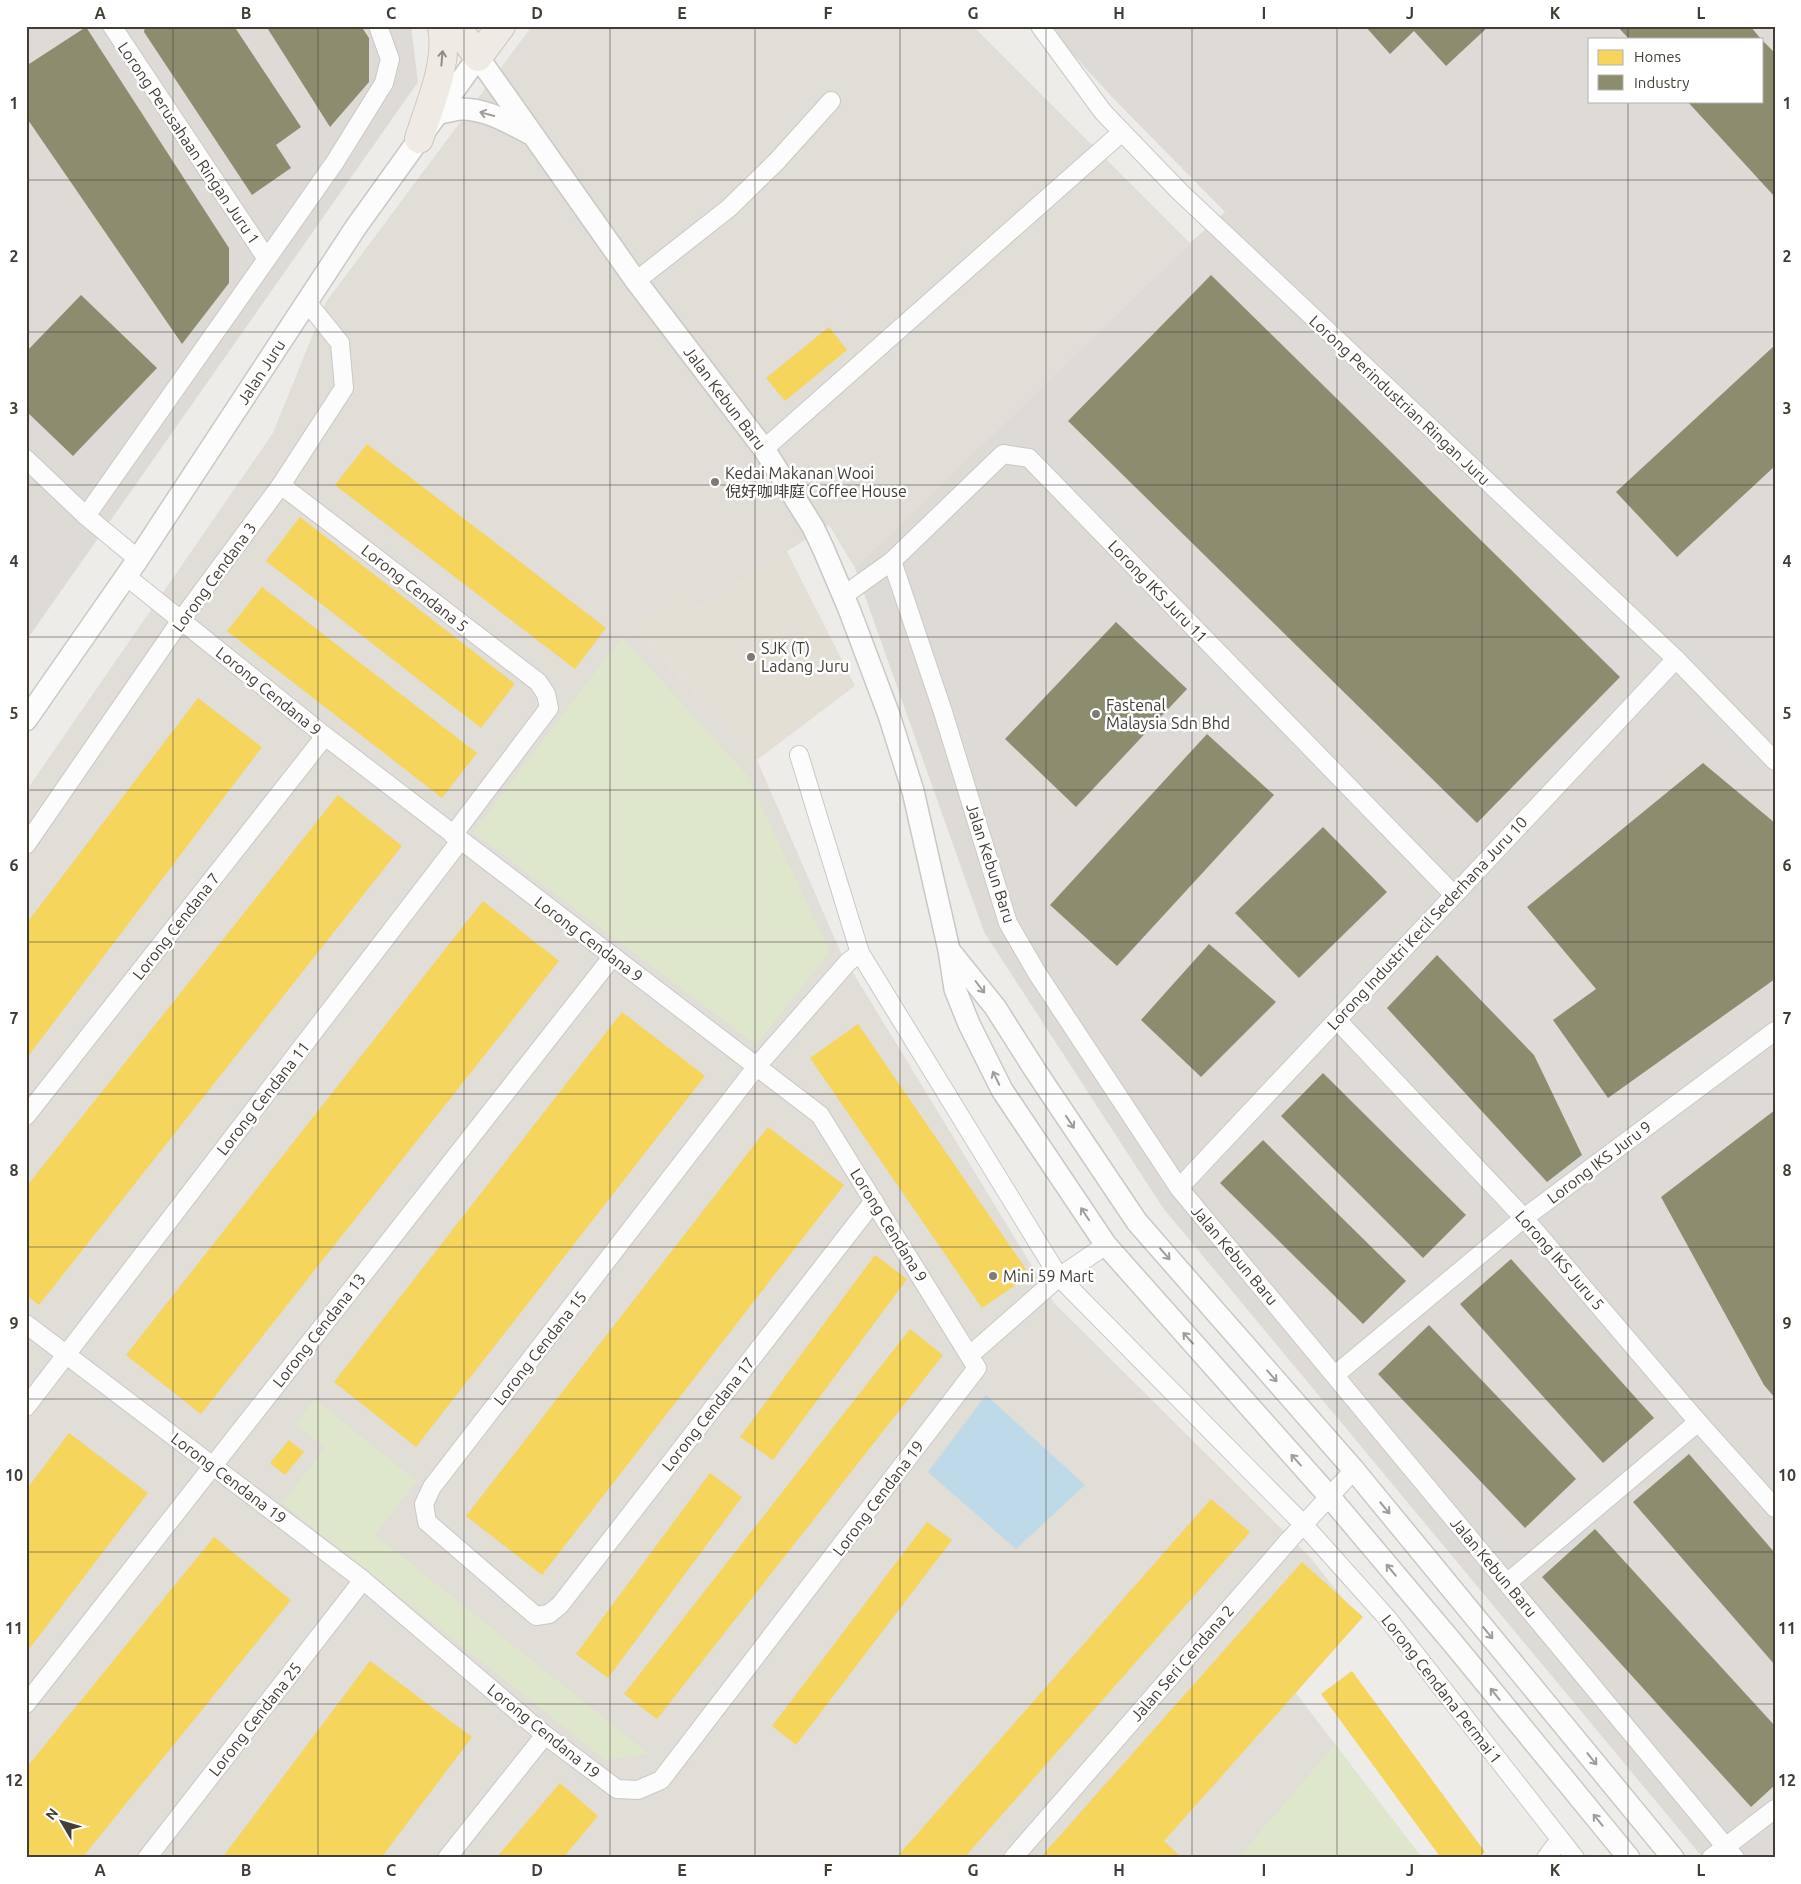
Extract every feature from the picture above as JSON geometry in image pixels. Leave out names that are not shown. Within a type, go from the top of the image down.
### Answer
[{"type":"main road","points":[[418,139],[440,74],[442,26]]},
{"type":"main road","points":[[456,26],[478,57]]},
{"type":"main road","name":"Jalan Juru","points":[[478,57],[501,26]]},
{"type":"street","name":"Lorong Perusahaan Ringan Juru 1","points":[[112,26],[267,259]]},
{"type":"street","points":[[86,516],[335,162],[384,83],[390,59],[378,26]]},
{"type":"street","name":"Lorong Perindustrian Ringan Juru","points":[[1040,26],[1103,112],[1179,191],[1676,659],[1775,761]]},
{"type":"street","name":"Jalan Juru","points":[[26,720],[132,568],[356,227],[478,57]]},
{"type":"street","name":"Jalan Kebun Baru","points":[[478,57],[636,281],[764,449],[813,527],[844,596],[889,715],[913,791],[949,950],[955,989],[969,1024],[1002,1090],[1106,1245],[1328,1496],[1452,1642],[1629,1858]]},
{"type":"street","points":[[636,281],[729,208],[777,161],[831,101]]},
{"type":"street","points":[[436,114],[459,109],[477,111],[496,116],[531,134]]},
{"type":"street","points":[[764,449],[1122,132]]},
{"type":"street","name":"Lorong Cendana 3","points":[[26,845],[181,620],[281,485],[344,388],[340,343],[307,302]]},
{"type":"street","name":"Lorong IKS Juru 11","points":[[844,596],[892,561],[1003,454],[1029,458],[1454,895]]},
{"type":"street","name":"Lorong Cendana 9","points":[[26,459],[86,516],[181,620],[325,736],[820,1115],[973,1362]]},
{"type":"street","name":"Lorong Cendana 11","points":[[26,1407],[457,838],[549,708],[546,694],[538,682],[281,485]]},
{"type":"street","name":"Jalan Kebun Baru","points":[[892,561],[943,712],[1008,923],[1037,973],[1179,1188],[1730,1852]]},
{"type":"street","name":"Lorong Industri Kecil Sederhana Juru 10","points":[[1179,1188],[1676,659]]},
{"type":"street","name":"Lorong Cendana 7","points":[[26,1116],[325,736]]},
{"type":"street","name":"Lorong Cendana Permai 1","points":[[798,755],[860,953],[1060,1277],[1303,1524],[1388,1620],[1575,1858]]},
{"type":"street","name":"Jalan Kebun Baru","points":[[949,950],[995,1007],[1034,1070],[1137,1222],[1354,1470],[1673,1858]]},
{"type":"street","name":"Lorong Cendana 15","points":[[536,1616],[427,1522],[424,1504],[432,1487],[757,1066],[848,962],[860,953]]},
{"type":"street","name":"Lorong Cendana 13","points":[[26,1704],[613,956]]},
{"type":"street","name":"Lorong IKS Juru 5","points":[[1337,1020],[1524,1218],[1698,1422],[1775,1508]]},
{"type":"street","name":"Lorong IKS Juru 9","points":[[1335,1376],[1524,1218],[1775,1031]]},
{"type":"street","name":"Lorong Cendana 17","points":[[536,1616],[550,1614],[560,1604],[874,1200]]},
{"type":"street","name":"Lorong Cendana 19","points":[[26,1324],[363,1580],[545,1735],[617,1789],[638,1790],[661,1780],[973,1362],[1060,1277],[1106,1245]]},
{"type":"street","points":[[1507,1583],[1698,1422]]},
{"type":"street","name":"Jalan Seri Cendana 2","points":[[1012,1858],[1303,1524],[1354,1470]]},
{"type":"street","name":"Lorong Cendana 25","points":[[146,1858],[363,1580]]},
{"type":"street","points":[[447,1858],[545,1735]]},
{"type":"street","points":[[1711,1858],[1730,1852],[1775,1809]]},
{"type":"street","points":[[1546,1858],[1560,1840]]},
{"type":"shaded area","points":[[26,26],[411,26],[418,82],[26,641]]},
{"type":"shaded area","points":[[532,26],[973,26],[1190,243],[855,568],[829,525],[700,606],[687,589],[634,629],[757,760],[841,953],[1055,1304],[1309,1556],[1356,1615],[1292,1688],[1422,1858],[26,1858],[26,791],[273,433],[326,302]]},
{"type":"shaded area","points":[[1047,26],[1775,26],[1775,1858],[1703,1858],[1163,1208],[984,932],[855,568],[1190,243],[1225,212],[1112,97]]},
{"type":"shaded area","name":"SJK (T) Ladang Juru","points":[[787,551],[855,686],[757,760],[634,629],[687,588],[700,606]]},
{"type":"green space","points":[[622,637],[747,775],[830,952],[756,1045],[473,832]]},
{"type":"green space","points":[[315,1399],[417,1481],[375,1535],[649,1754],[605,1760],[282,1503],[325,1448],[296,1424]]},
{"type":"green space","points":[[1335,1744],[1422,1858],[1238,1858]]},
{"type":"water","points":[[986,1395],[1085,1485],[1016,1549],[928,1472]]},
{"type":"building: Homes","points":[[829,327],[847,350],[785,401],[766,378]]},
{"type":"building: Homes","points":[[367,444],[606,628],[575,669],[335,485]]},
{"type":"building: Homes","points":[[300,517],[515,684],[481,728],[266,561]]},
{"type":"building: Homes","points":[[262,587],[477,753],[442,798],[227,631]]},
{"type":"building: Homes","points":[[198,698],[262,747],[26,1059],[26,924]]},
{"type":"building: Homes","points":[[338,795],[402,846],[39,1305],[26,1295],[26,1187]]},
{"type":"building: Homes","points":[[483,901],[559,961],[201,1414],[126,1355]]},
{"type":"building: Homes","points":[[622,1012],[705,1076],[416,1447],[334,1382]]},
{"type":"building: Homes","points":[[858,1024],[1030,1275],[982,1308],[810,1058]]},
{"type":"building: Homes","points":[[768,1127],[844,1185],[542,1575],[466,1516]]},
{"type":"building: Homes","points":[[875,1255],[907,1279],[773,1460],[740,1437]]},
{"type":"building: Homes","points":[[910,1329],[943,1355],[657,1719],[624,1694]]},
{"type":"building: Homes","points":[[69,1433],[148,1493],[26,1653],[26,1490]]},
{"type":"building: Homes","points":[[289,1440],[304,1452],[285,1475],[270,1463]]},
{"type":"building: Homes","points":[[710,1473],[742,1497],[608,1678],[576,1654]]},
{"type":"building: Homes","points":[[1211,1499],[1250,1532],[964,1858],[896,1858]]},
{"type":"building: Homes","points":[[927,1522],[952,1540],[796,1745],[772,1726]]},
{"type":"building: Homes","points":[[214,1537],[291,1600],[82,1858],[26,1858],[26,1768]]},
{"type":"building: Homes","points":[[1302,1562],[1363,1617],[1164,1841],[1182,1858],[1040,1858]]},
{"type":"building: Homes","points":[[370,1661],[472,1737],[381,1858],[222,1858]]},
{"type":"building: Homes","points":[[1352,1671],[1485,1852],[1477,1858],[1441,1858],[1321,1694]]},
{"type":"building: Homes","points":[[560,1783],[598,1816],[563,1858],[496,1858]]},
{"type":"building: Industry","points":[[145,26],[234,26],[301,127],[276,145],[291,168],[252,195],[144,32]]},
{"type":"building: Industry","points":[[266,26],[361,26],[369,38],[369,82],[330,127]]},
{"type":"building: Industry","points":[[1365,26],[1489,26],[1446,66],[1414,31],[1390,54]]},
{"type":"building: Industry","points":[[1617,26],[1750,26],[1760,38],[1628,38]]},
{"type":"building: Industry","points":[[86,27],[229,248],[229,283],[182,344],[26,117],[26,66]]},
{"type":"building: Industry","points":[[1764,42],[1775,53],[1775,197],[1688,102],[1764,102]]},
{"type":"building: Industry","points":[[1211,275],[1620,677],[1477,823],[1068,421]]},
{"type":"building: Industry","points":[[81,295],[157,368],[73,456],[26,411],[26,352]]},
{"type":"building: Industry","points":[[1775,345],[1775,466],[1677,557],[1616,492]]},
{"type":"building: Industry","name":"Fastenal Malaysia Sdn Bhd","points":[[1116,622],[1187,689],[1076,807],[1005,739]]},
{"type":"building: Industry","points":[[1207,734],[1274,795],[1117,966],[1050,905]]},
{"type":"building: Industry","points":[[1703,763],[1775,823],[1775,979],[1608,1098],[1553,1020],[1596,989],[1527,907]]},
{"type":"building: Industry","points":[[1323,827],[1387,892],[1299,978],[1235,913]]},
{"type":"building: Industry","points":[[1209,944],[1276,1002],[1201,1077],[1141,1020]]},
{"type":"building: Industry","points":[[1437,955],[1534,1055],[1582,1155],[1547,1182],[1387,1008]]},
{"type":"building: Industry","points":[[1323,1073],[1466,1215],[1423,1258],[1281,1116]]},
{"type":"building: Industry","points":[[1775,1110],[1775,1398],[1764,1385],[1661,1197]]},
{"type":"building: Industry","points":[[1263,1140],[1406,1281],[1363,1324],[1220,1183]]},
{"type":"building: Industry","points":[[1511,1259],[1654,1418],[1603,1463],[1460,1304]]},
{"type":"building: Industry","points":[[1429,1325],[1576,1479],[1525,1528],[1378,1374]]},
{"type":"building: Industry","points":[[1689,1454],[1775,1553],[1775,1665],[1633,1502]]},
{"type":"building: Industry","points":[[1595,1529],[1775,1726],[1775,1785],[1751,1807],[1542,1577]]},
{"type":"place","name":"Kedai Makanan Wooi 倪好咖啡庭 Coffee House","points":[[715,482]]},
{"type":"place","name":"SJK (T) Ladang Juru","points":[[751,657]]},
{"type":"place","name":"Fastenal Malaysia Sdn Bhd","points":[[1096,714]]},
{"type":"place","name":"Mini 59 Mart","points":[[993,1276]]}]
